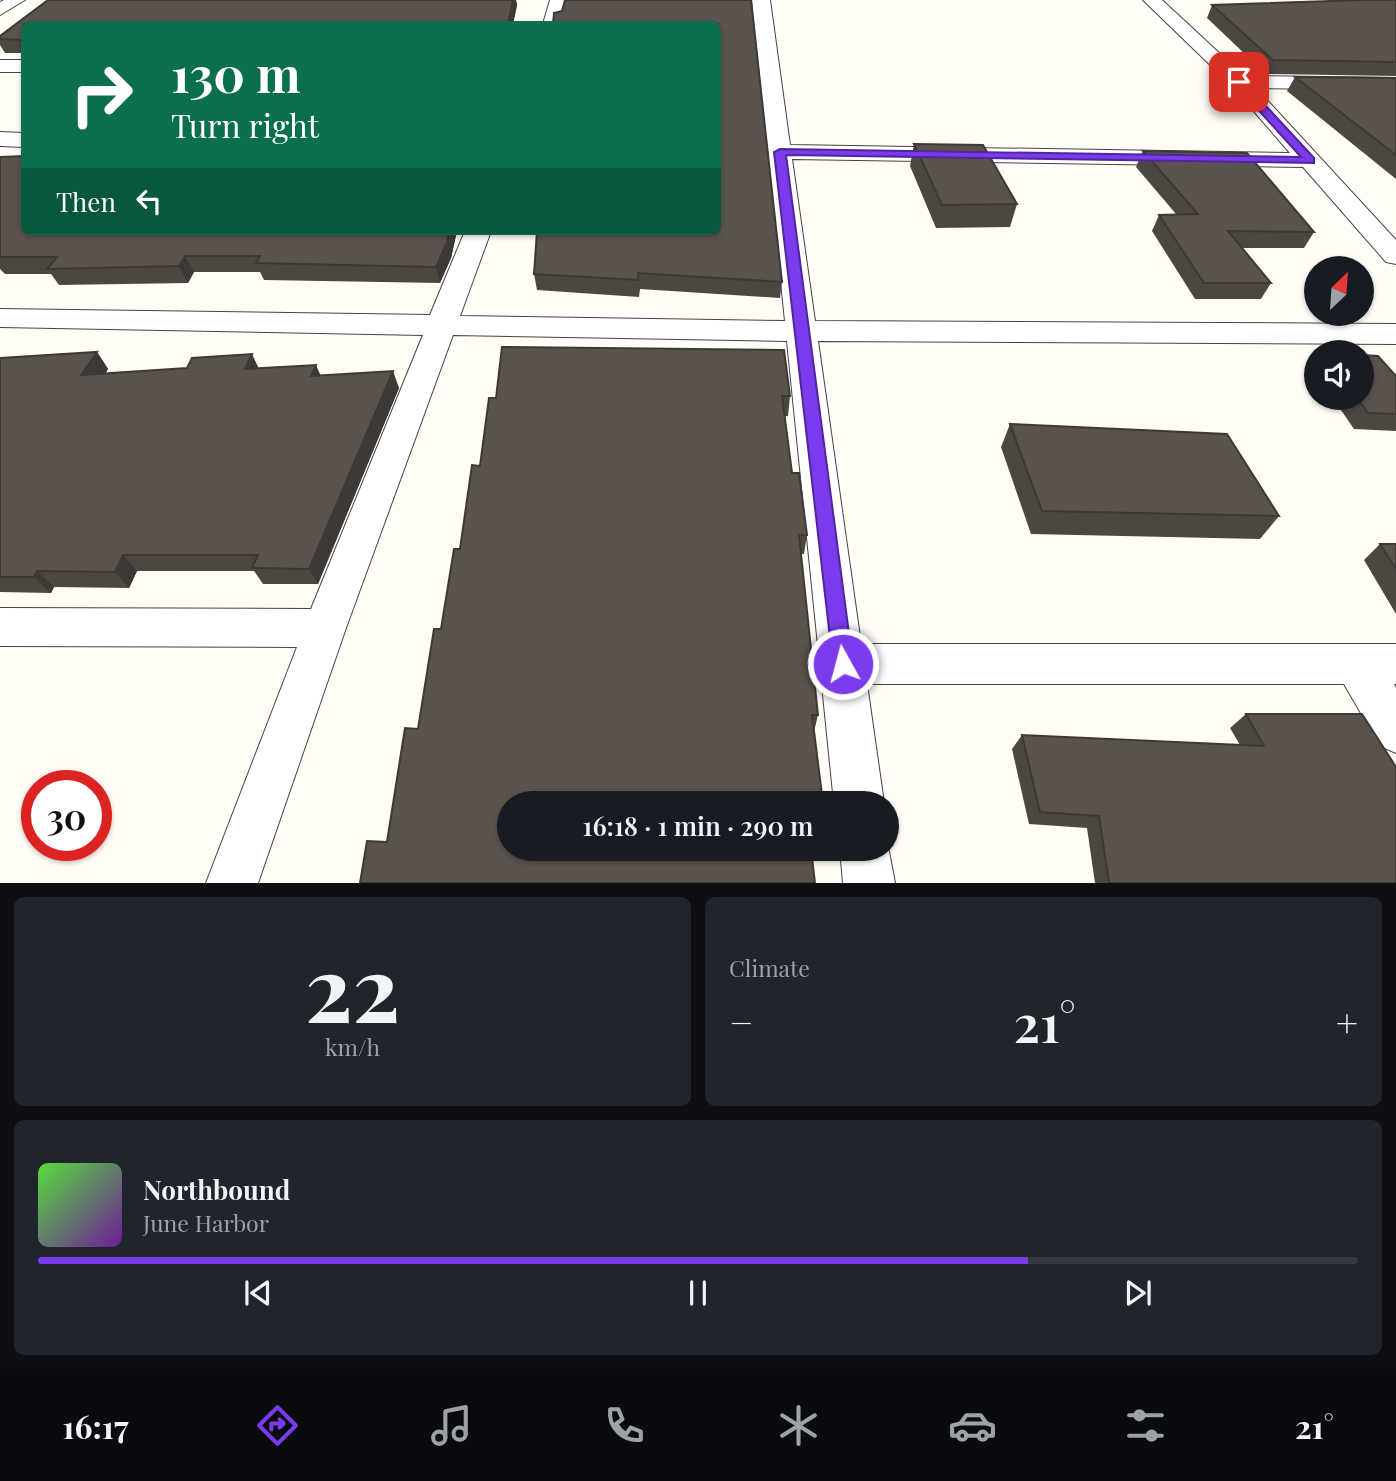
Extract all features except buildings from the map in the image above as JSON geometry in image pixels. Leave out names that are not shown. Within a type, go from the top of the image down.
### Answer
[{"type":"street","points":[[0,10],[16,0]]},
{"type":"street","points":[[553,21],[559,0]]},
{"type":"street","points":[[761,0],[858,791]]},
{"type":"street","points":[[1152,0],[1239,82],[1396,256]]},
{"type":"street","points":[[0,66],[21,66]]},
{"type":"street","points":[[1239,82],[1396,84]]},
{"type":"street","points":[[0,139],[21,140]]},
{"type":"street","points":[[780,152],[1310,160]]},
{"type":"street","points":[[232,883],[325,628],[476,235]]},
{"type":"street","points":[[0,318],[800,331],[1396,334]]},
{"type":"street","points":[[0,627],[325,628]]},
{"type":"street","points":[[843,664],[1376,664],[1396,730]]},
{"type":"street","points":[[866,861],[869,883]]},
{"type":"route","points":[[843,664],[780,152],[1310,160],[1239,82]]}]
